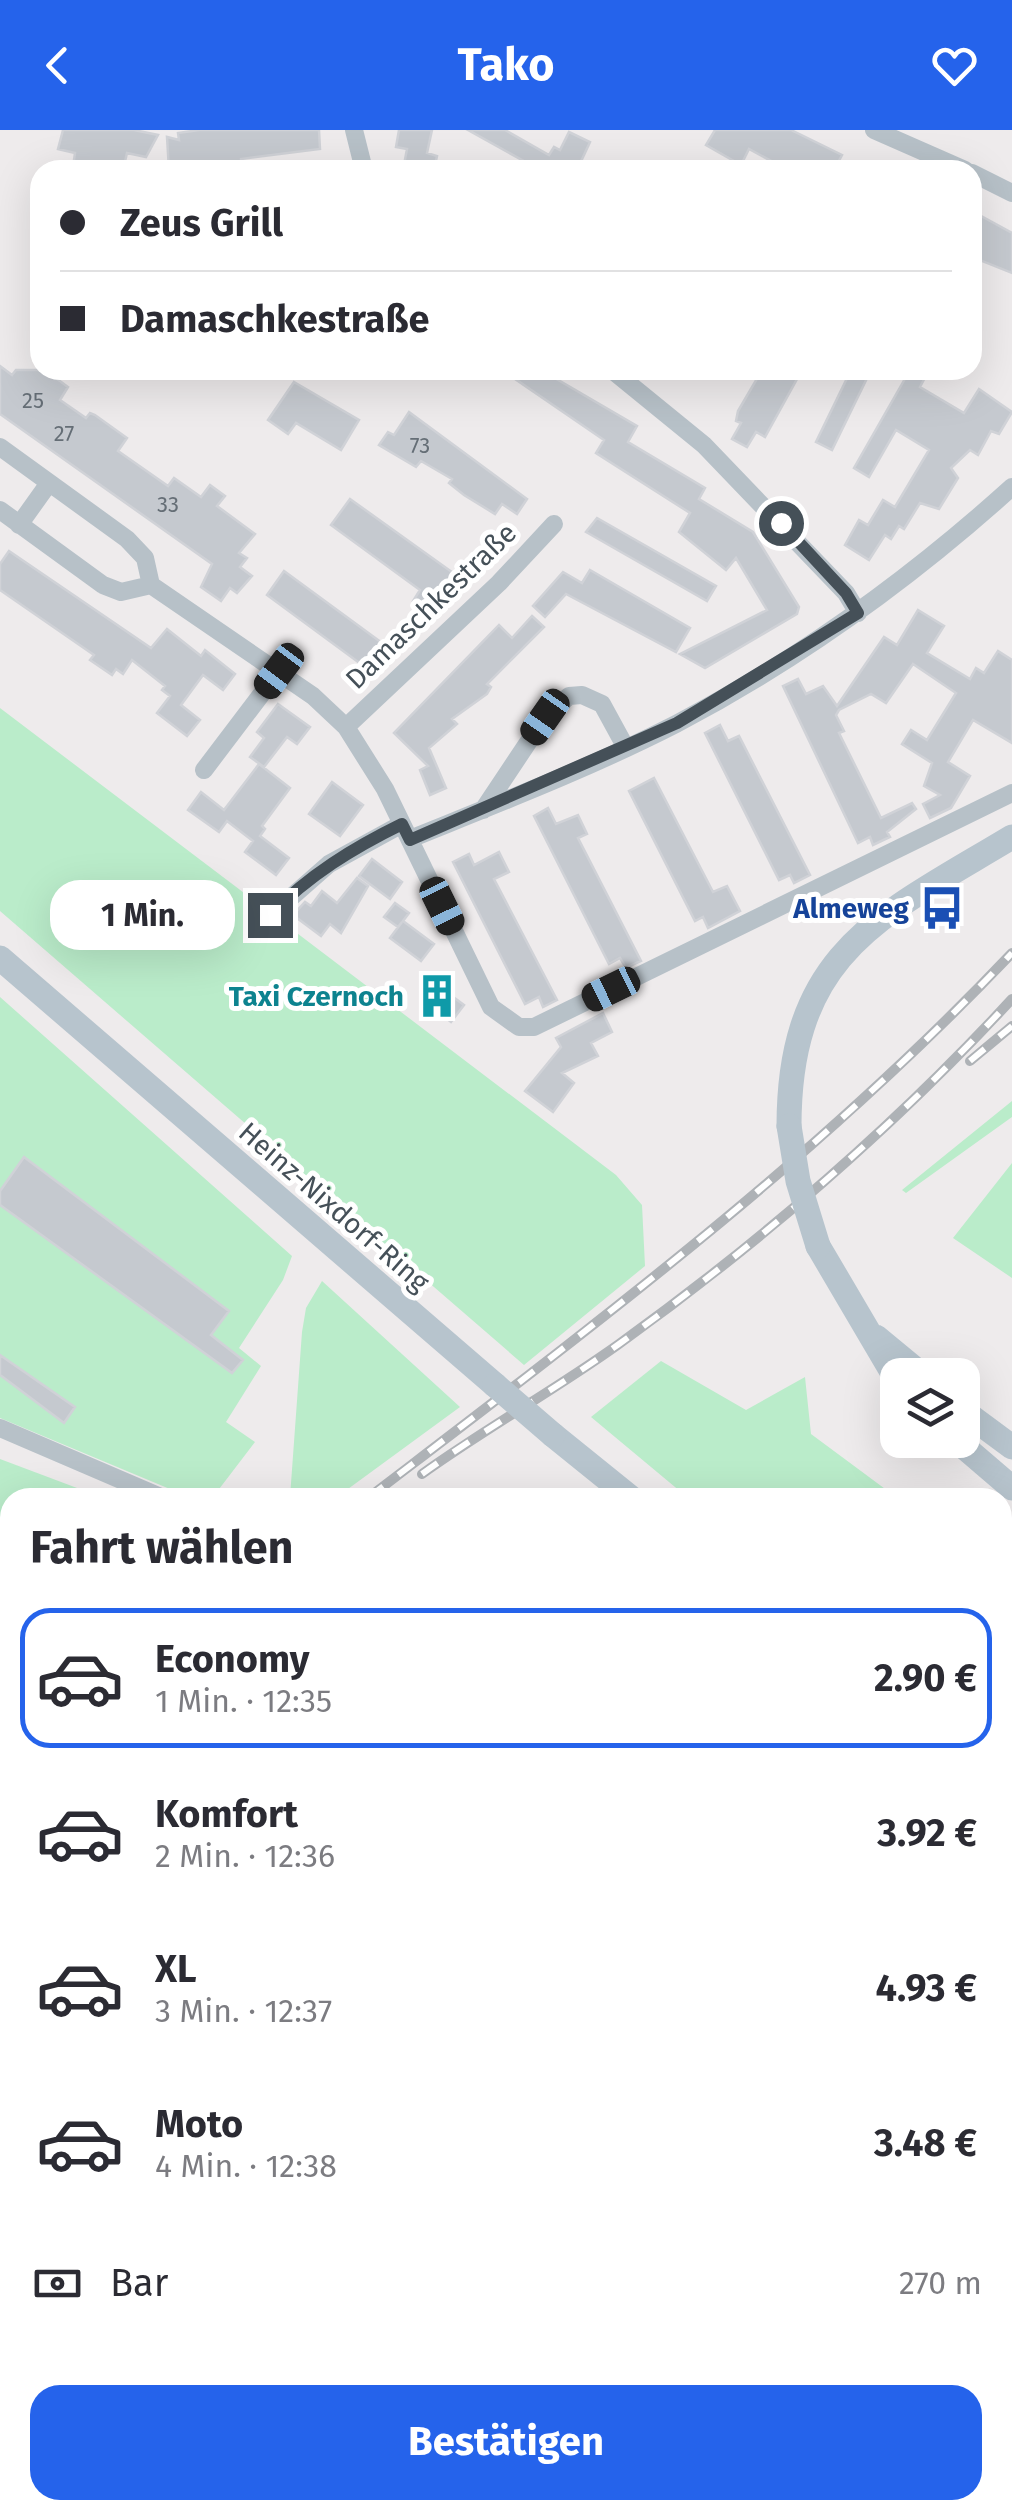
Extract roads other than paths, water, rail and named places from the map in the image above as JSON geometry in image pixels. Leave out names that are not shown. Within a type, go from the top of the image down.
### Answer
[{"type":"main road","points":[[883,1358],[818,1246],[798,1181],[790,1126],[798,1040],[816,993],[838,958],[895,905],[1012,836]]},
{"type":"main road","name":"Heinz-Nixdorf-Ring","points":[[0,958],[619,1488]]},
{"type":"main road","points":[[864,1328],[901,1358]]},
{"type":"main road","points":[[980,1423],[1012,1447]]},
{"type":"main road","points":[[977,1458],[1012,1488]]},
{"type":"street","points":[[354,130],[362,160]]},
{"type":"street","points":[[874,130],[942,160]]},
{"type":"street","points":[[982,178],[1012,194]]},
{"type":"street","points":[[624,380],[704,445],[846,593],[858,613]]},
{"type":"street","name":"Damaschkestraße","points":[[0,446],[127,539],[145,558],[151,585],[279,671],[346,726],[370,760],[490,1007],[519,1027],[534,1027],[1012,793]]},
{"type":"street","points":[[20,525],[49,483]]},
{"type":"street","points":[[270,915],[316,873],[362,842],[483,810],[626,748],[758,678],[858,613],[951,542],[1012,487]]},
{"type":"street","points":[[0,510],[103,585],[120,592],[151,585]]},
{"type":"street","name":"Damaschkestraße","points":[[346,726],[499,583],[554,524]]},
{"type":"street","points":[[204,770],[279,671]]},
{"type":"street","points":[[483,810],[545,717],[569,696],[582,694],[602,704],[626,748]]},
{"type":"street","points":[[0,1428],[140,1488]]},
{"type":"railway","points":[[381,1488],[619,1304],[782,1171],[938,1029],[1012,953]]},
{"type":"railway","points":[[422,1474],[595,1361],[775,1224],[921,1093],[1012,999]]},
{"type":"railway","points":[[970,1061],[1012,1026]]},
{"type":"place","name":"Almeweg","points":[[942,908]]},
{"type":"place","name":"Taxi Czernoch","points":[[437,996]]}]
